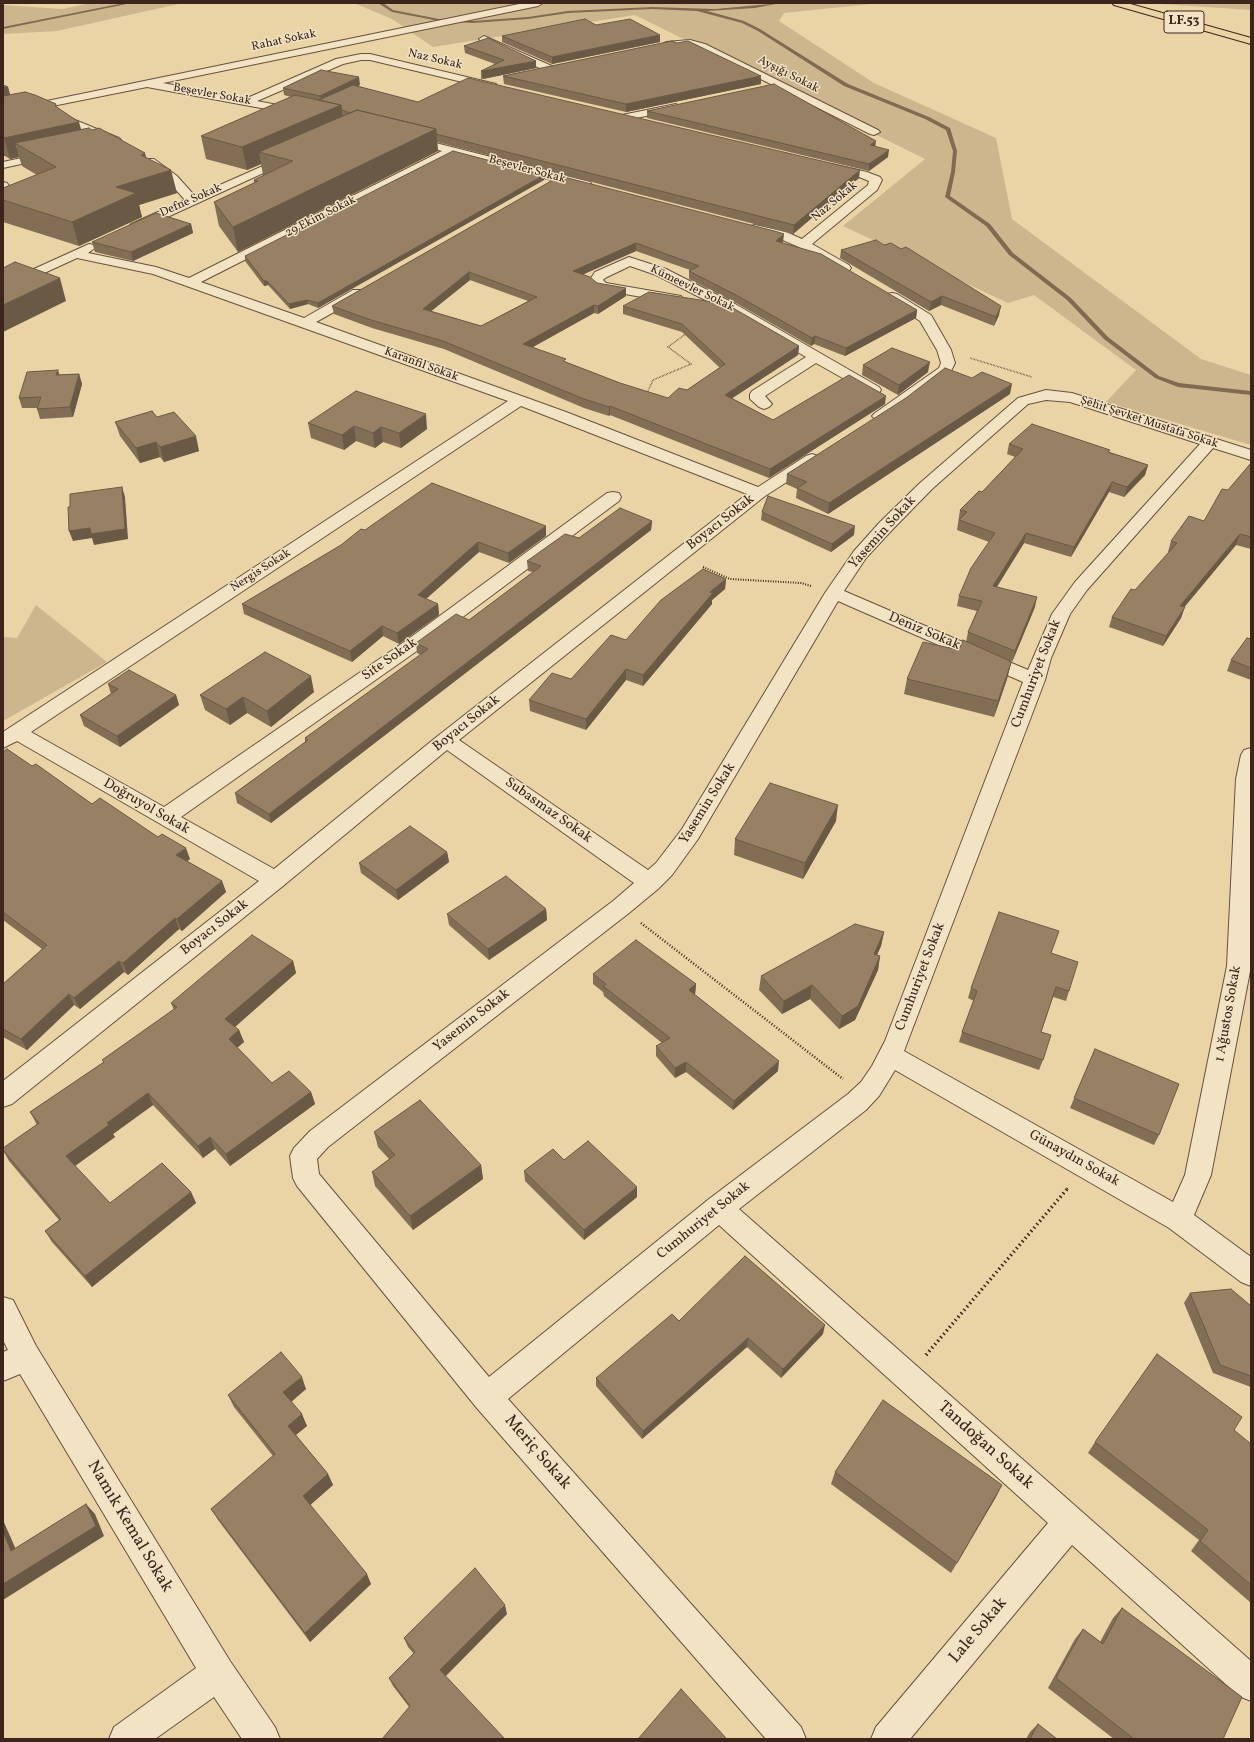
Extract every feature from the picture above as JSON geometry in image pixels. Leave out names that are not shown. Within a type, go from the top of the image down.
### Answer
[{"type":"highway","name":"LF.53","points":[[1117,3],[1251,40]]},
{"type":"highway","name":"LF.53","points":[[1142,3],[1251,34]]},
{"type":"street","name":"Rahat Sokak","points":[[3,113],[434,23],[538,3]]},
{"type":"street","points":[[484,39],[554,68],[535,72]]},
{"type":"street","name":"Ayşığı Sokak","points":[[654,48],[677,43],[690,43],[702,46],[874,132]]},
{"type":"street","name":"Naz Sokak","points":[[248,101],[340,61],[361,57],[377,59],[506,90]]},
{"type":"street","points":[[483,84],[498,81]]},
{"type":"street","name":"Beşevler Sokak","points":[[145,83],[248,101],[310,114]]},
{"type":"street","points":[[765,88],[780,85]]},
{"type":"street","points":[[646,124],[618,117],[690,104]]},
{"type":"street","points":[[35,107],[119,142],[94,146]]},
{"type":"street","name":"Beşevler Sokak","points":[[396,136],[596,188]]},
{"type":"street","name":"29 Ekim Sokak","points":[[190,284],[453,150]]},
{"type":"street","points":[[3,165],[63,152]]},
{"type":"street","name":"Defne Sokak","points":[[127,230],[301,152]]},
{"type":"street","points":[[138,154],[173,179],[192,200]]},
{"type":"street","name":"Naz Sokak","points":[[804,244],[873,187],[876,180],[863,174],[824,165]]},
{"type":"street","points":[[544,185],[558,178]]},
{"type":"street","points":[[3,186],[8,194],[3,199]]},
{"type":"street","points":[[742,225],[782,235],[804,244],[856,275]]},
{"type":"street","points":[[3,288],[98,244]]},
{"type":"street","name":"Karanfil Sokak","points":[[77,254],[94,259],[151,270],[305,323],[627,440],[759,493]]},
{"type":"street","name":"Kümeevler Sokak","points":[[730,307],[691,302],[602,286],[596,281],[600,275],[629,261],[660,272],[730,307],[899,404]]},
{"type":"street","points":[[305,323],[371,285]]},
{"type":"street","points":[[866,425],[899,404],[945,370],[948,364],[944,350],[926,318],[882,291]]},
{"type":"street","points":[[764,404],[758,398],[757,394],[815,357]]},
{"type":"street","name":"Şehit Şevket Mustafa Sokak","points":[[1046,395],[1072,398],[1209,443],[1251,455]]},
{"type":"street","name":"Yasemin Sokak","points":[[303,1156],[319,1139],[621,907],[650,883],[678,852],[690,834],[834,593],[860,555],[926,486],[1023,401],[1046,395]]},
{"type":"street","name":"Nergis Sokak","points":[[10,737],[520,400]]},
{"type":"street","name":"Cumhuriyet Sokak","points":[[487,1397],[719,1208],[857,1102],[881,1073],[891,1056],[1052,634],[1061,614],[1071,598],[1209,443]]},
{"type":"street","name":"Boyacı Sokak","points":[[3,1096],[275,880],[446,740],[759,493],[826,450]]},
{"type":"street","name":"Site Sokak","points":[[164,818],[414,644],[613,497]]},
{"type":"street","name":"Deniz Sokak","points":[[834,593],[1035,680]]},
{"type":"street","name":"Doğruyol Sokak","points":[[10,737],[164,818],[275,880]]},
{"type":"street","name":"Subasmaz Sokak","points":[[446,740],[650,883]]},
{"type":"street","name":"1 Ağustos Sokak","points":[[1179,1219],[1198,1175],[1245,969],[1246,779],[1251,755]]},
{"type":"street","name":"Günaydın Sokak","points":[[891,1056],[1179,1219],[1251,1273]]},
{"type":"street","name":"Meriç Sokak","points":[[303,1156],[306,1178],[487,1397],[789,1739]]},
{"type":"street","name":"Tandoğan Sokak","points":[[719,1208],[1251,1684]]},
{"type":"street","name":"Namık Kemal Sokak","points":[[3,1310],[14,1361],[218,1673],[263,1739]]},
{"type":"street","name":"Lale Sokak","points":[[888,1739],[1070,1522]]},
{"type":"street","points":[[126,1739],[218,1673]]},
{"type":"path","points":[[643,396],[648,392],[653,380],[691,364],[668,348],[687,333]]},
{"type":"path","points":[[944,350],[1038,379],[1046,395]]},
{"type":"path","points":[[679,556],[730,579],[801,583],[834,593]]},
{"type":"path","points":[[621,907],[864,1095]]},
{"type":"path","points":[[908,1376],[1087,1166]]},
{"type":"shaded area","points":[[91,3],[183,3],[57,31],[3,34],[3,5],[62,9]]},
{"type":"shaded area","points":[[354,3],[881,3],[784,13],[779,21],[874,83],[996,138],[1012,219],[1201,359],[1251,375],[1251,445],[1106,402],[1136,370],[1034,295],[1008,303],[843,226],[925,159],[635,15],[433,47],[392,19]]},
{"type":"shaded area","points":[[1158,3],[1251,3],[1251,10],[1161,4]]},
{"type":"shaded area","points":[[36,605],[107,662],[3,721],[3,637],[17,638]]},
{"type":"building","points":[[585,19],[596,25],[630,19],[660,35],[552,57],[502,36]]},
{"type":"building","points":[[488,38],[536,61],[481,71],[504,60],[464,46]]},
{"type":"building","points":[[672,41],[677,43],[688,41],[761,76],[626,104],[503,76]]},
{"type":"building","points":[[321,70],[359,77],[320,96],[283,88]]},
{"type":"building","points":[[468,78],[860,170],[794,225],[436,134],[436,129],[357,110],[350,113],[342,110],[341,105],[319,100],[353,85],[418,102]]},
{"type":"building","points":[[774,84],[876,141],[870,145],[889,150],[869,164],[647,111]]},
{"type":"building","points":[[25,92],[56,104],[55,106],[79,122],[3,138],[3,96]]},
{"type":"building","points":[[295,95],[341,105],[242,147],[201,136]]},
{"type":"building","points":[[357,110],[436,129],[233,227],[214,202],[258,181],[254,180],[293,161],[259,152]]},
{"type":"building","points":[[89,128],[92,130],[99,128],[145,153],[141,155],[171,170],[116,187],[136,193],[72,222],[3,200],[3,188],[56,167],[15,143]]},
{"type":"building","points":[[453,151],[544,175],[318,303],[307,300],[289,304],[267,281],[264,281],[245,256]]},
{"type":"building","points":[[560,176],[784,234],[776,241],[821,254],[917,310],[846,348],[815,336],[812,338],[736,295],[689,271],[699,266],[636,243],[573,271],[590,277],[597,283],[626,288],[598,306],[594,305],[523,344],[566,359],[563,361],[620,383],[668,398],[679,388],[687,390],[725,364],[682,324],[623,306],[649,292],[726,304],[799,346],[725,395],[773,420],[849,375],[886,396],[770,469],[610,406],[609,407],[584,399],[443,341],[371,320],[332,306]],"holes":[[[469,272],[537,297],[481,326],[423,309]]]},
{"type":"building","points":[[156,213],[191,224],[131,252],[92,242]]},
{"type":"building","points":[[876,240],[884,245],[891,243],[901,249],[906,247],[1001,306],[996,317],[942,296],[931,302],[841,250]]},
{"type":"building","points":[[15,262],[60,278],[3,305],[3,268]]},
{"type":"building","points":[[892,348],[930,362],[899,385],[863,365]]},
{"type":"building","points":[[945,368],[972,378],[982,372],[1012,384],[829,503],[797,488],[807,482],[787,474],[906,398]]},
{"type":"building","points":[[58,370],[56,375],[79,374],[70,407],[37,409],[41,397],[19,398],[27,372]]},
{"type":"building","points":[[356,391],[426,414],[399,433],[381,427],[373,433],[354,426],[342,435],[308,423]]},
{"type":"building","points":[[152,411],[157,417],[174,412],[196,436],[160,447],[156,442],[136,448],[115,422]]},
{"type":"building","points":[[1032,424],[1110,450],[1108,452],[1148,465],[1127,487],[1112,482],[1074,547],[1026,533],[993,586],[1037,597],[1015,651],[968,632],[982,601],[959,596],[971,568],[995,533],[959,520],[967,512],[960,510],[979,491],[982,492],[1023,449],[1009,444]]},
{"type":"building","points":[[1251,463],[1251,537],[1240,534],[1180,606],[1185,607],[1166,636],[1112,617],[1131,589],[1135,590],[1177,543],[1171,541],[1189,516],[1204,521],[1222,489],[1228,490]]},
{"type":"building","points":[[432,483],[546,526],[508,553],[478,542],[418,595],[438,604],[397,633],[382,626],[350,651],[242,604],[341,545],[361,529],[365,530]]},
{"type":"building","points":[[122,487],[125,529],[91,534],[90,528],[69,531],[68,507],[70,507],[70,494]]},
{"type":"building","points":[[768,496],[855,526],[832,544],[762,512]]},
{"type":"building","points":[[620,508],[652,521],[269,814],[235,793],[308,740],[305,738],[428,649],[416,643],[456,614],[469,620],[541,566],[527,561],[565,534],[579,538]]},
{"type":"building","points":[[703,569],[726,579],[710,592],[713,593],[643,675],[626,669],[586,719],[529,700],[552,673],[571,679],[611,635],[626,640],[661,600]]},
{"type":"building","points":[[1247,638],[1251,639],[1251,668],[1231,660]]},
{"type":"building","points":[[963,640],[1010,661],[1011,663],[998,701],[907,679],[923,642],[959,650]]},
{"type":"building","points":[[265,652],[311,676],[267,711],[243,697],[226,709],[200,695]]},
{"type":"building","points":[[129,670],[176,695],[117,736],[80,715],[118,689],[108,684]]},
{"type":"building","points":[[7,749],[32,766],[36,764],[92,804],[100,798],[158,837],[162,834],[186,848],[176,855],[222,881],[177,919],[175,918],[123,963],[119,961],[74,998],[69,994],[21,1039],[3,1029],[3,984],[47,945],[3,912],[3,752]]},
{"type":"building","points":[[770,783],[838,805],[805,863],[735,839]]},
{"type":"building","points":[[410,826],[447,852],[396,890],[359,863]]},
{"type":"building","points":[[506,876],[546,909],[488,949],[447,914]]},
{"type":"building","points":[[999,912],[1059,931],[1051,953],[1078,962],[1069,991],[1056,987],[1041,1032],[1051,1035],[1043,1060],[962,1032],[977,991],[971,988]]},
{"type":"building","points":[[855,924],[884,932],[874,954],[880,956],[858,1006],[842,1016],[812,985],[784,1001],[761,976]]},
{"type":"building","points":[[252,935],[293,961],[225,1019],[239,1030],[229,1039],[272,1083],[289,1071],[311,1092],[226,1154],[210,1137],[198,1146],[148,1093],[107,1123],[109,1125],[66,1156],[110,1203],[162,1163],[191,1192],[85,1276],[45,1231],[61,1219],[3,1150],[3,1148],[39,1123],[30,1112],[104,1062],[102,1060],[177,1007],[171,1003]]},
{"type":"building","points":[[636,940],[696,984],[689,990],[779,1061],[734,1101],[686,1062],[675,1068],[656,1046],[670,1038],[603,986],[606,984],[593,974]]},
{"type":"building","points":[[1095,1049],[1179,1084],[1159,1135],[1074,1098]]},
{"type":"building","points":[[420,1100],[481,1165],[410,1216],[372,1172],[395,1155],[374,1132]]},
{"type":"building","points":[[588,1141],[637,1187],[584,1230],[524,1171],[553,1149],[564,1160]]},
{"type":"building","points":[[745,1256],[825,1325],[783,1369],[748,1338],[643,1431],[596,1378],[672,1314],[679,1321]]},
{"type":"building","points":[[1231,1289],[1251,1306],[1251,1376],[1220,1365],[1190,1293]]},
{"type":"building","points":[[281,1352],[302,1377],[283,1392],[302,1414],[288,1426],[328,1474],[303,1496],[367,1574],[305,1633],[211,1509],[275,1454],[228,1395]]},
{"type":"building","points":[[1157,1354],[1242,1417],[1234,1430],[1251,1444],[1251,1585],[1200,1541],[1208,1530],[1095,1442]]},
{"type":"building","points":[[883,1400],[1002,1485],[957,1563],[835,1472]]},
{"type":"building","points":[[86,1504],[96,1526],[3,1584],[3,1532],[11,1551]]},
{"type":"building","points":[[475,1568],[505,1605],[440,1670],[505,1739],[382,1739],[410,1706],[389,1678],[415,1652],[404,1638]]},
{"type":"building","points":[[1122,1608],[1242,1697],[1223,1739],[1134,1739],[1056,1678],[1083,1629],[1103,1644]]},
{"type":"building","points":[[681,1689],[726,1738],[725,1739],[638,1739]]},
{"type":"building","points":[[1038,1724],[1057,1739],[1030,1739]]},
{"type":"waterway","points":[[3,28],[130,3]]},
{"type":"waterway","points":[[380,3],[392,11],[439,20],[473,22],[528,18],[568,12],[652,8],[715,10],[755,7],[779,3]]},
{"type":"waterway","points":[[699,10],[743,22],[759,30],[846,85],[927,118],[948,129],[955,151],[953,172],[947,196],[988,225],[1011,254],[1069,299],[1106,338],[1157,377],[1178,385],[1251,393]]}]
